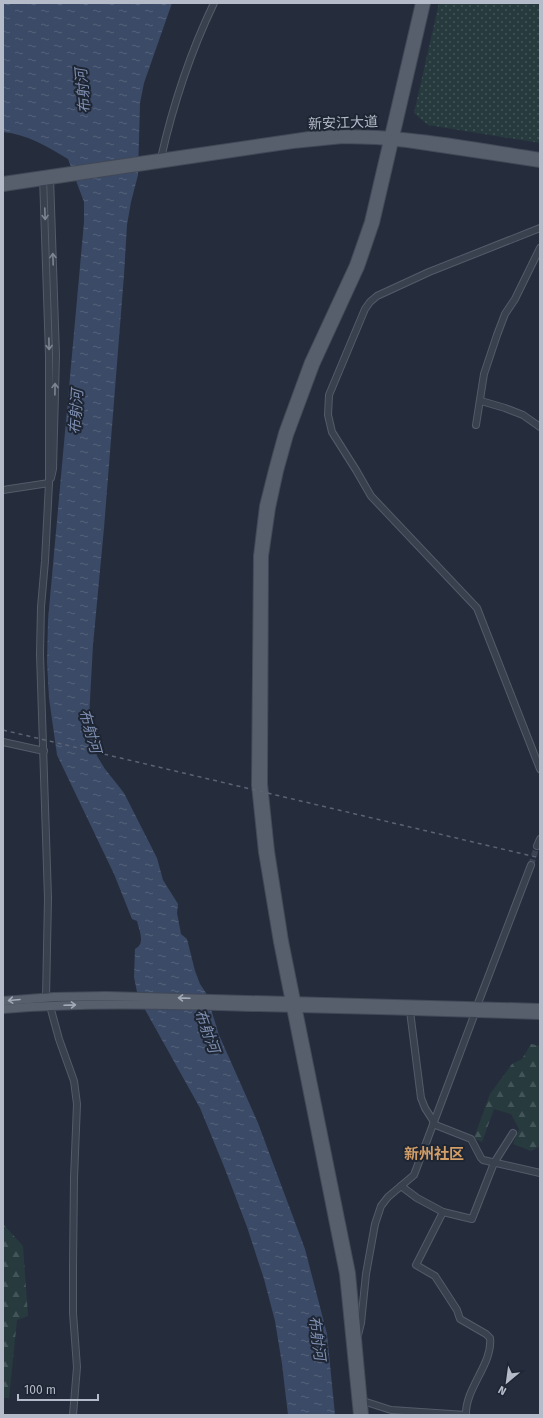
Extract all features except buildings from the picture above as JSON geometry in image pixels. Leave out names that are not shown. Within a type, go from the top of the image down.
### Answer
[{"type":"main road","points":[[358,1415],[344,1274],[294,1005],[274,884],[263,784],[263,572],[265,541],[274,490],[289,435],[315,365],[365,255],[375,224],[420,3]]},
{"type":"main road","points":[[392,138],[426,3]]},
{"type":"main road","name":"新安江大道","points":[[147,164],[161,158],[315,136],[349,134],[540,157]]},
{"type":"main road","name":"新安江大道","points":[[147,164],[310,142],[392,138],[540,163]]},
{"type":"main road","points":[[3,187],[47,178],[147,164]]},
{"type":"main road","points":[[3,181],[47,178]]},
{"type":"main road","points":[[3,1001],[46,998],[476,1009],[540,1015]]},
{"type":"main road","points":[[3,1009],[124,1001]]},
{"type":"main road","points":[[294,1005],[410,1011],[540,1008]]},
{"type":"main road","points":[[294,1005],[351,1273],[364,1415]]},
{"type":"street","points":[[161,158],[174,107],[186,71],[199,36],[214,3]]},
{"type":"street","points":[[46,998],[48,898],[40,630],[46,561],[49,483],[47,178]]},
{"type":"street","points":[[540,228],[429,272],[373,299],[364,309],[331,389],[328,409],[332,432],[371,496],[477,608],[540,769]]},
{"type":"street","points":[[476,426],[484,374],[499,328],[540,248]]},
{"type":"street","points":[[480,401],[523,415],[540,427]]},
{"type":"street","points":[[3,490],[49,483]]},
{"type":"street","points":[[3,742],[44,751]]},
{"type":"street","points":[[537,846],[540,839]]},
{"type":"street","points":[[357,1336],[361,1323],[366,1274],[375,1224],[383,1203],[414,1175],[531,865]]},
{"type":"street","points":[[50,1006],[58,1039],[74,1081],[77,1104],[74,1178],[73,1313],[77,1367],[73,1415]]},
{"type":"street","points":[[410,1011],[421,1098],[434,1123],[471,1139],[481,1158],[487,1162],[540,1174]]},
{"type":"street","points":[[401,1186],[417,1198],[443,1212],[472,1218],[494,1163],[513,1133]]},
{"type":"street","points":[[362,1401],[391,1410],[466,1415],[468,1400],[488,1355],[490,1338],[486,1334],[460,1319],[457,1310],[435,1276],[416,1265],[443,1212]]},
{"type":"green space","points":[[439,3],[540,3],[540,143],[428,125],[414,113]]},
{"type":"green space","points":[[531,1044],[540,1046],[540,1146],[531,1151],[513,1144],[519,1129],[511,1114],[494,1109],[482,1142],[474,1138],[490,1094],[512,1064],[522,1059]]},
{"type":"green space","points":[[3,1224],[23,1246],[28,1316],[17,1320],[9,1398],[3,1398]]},
{"type":"water","name":"布射河","points":[[3,3],[172,3],[144,83],[140,103],[138,175],[127,225],[104,528],[93,645],[89,718],[97,756],[105,769],[124,793],[157,858],[163,880],[178,904],[177,913],[181,934],[187,939],[195,971],[200,984],[206,993],[219,1035],[258,1123],[305,1249],[327,1334],[335,1415],[288,1415],[275,1321],[264,1279],[247,1227],[200,1108],[138,997],[134,977],[135,949],[140,944],[141,940],[137,921],[132,919],[114,874],[57,755],[49,698],[47,662],[48,620],[84,222],[84,202],[68,159],[29,138],[3,132]]},
{"type":"tunnel","points":[[531,865],[537,846]]},
{"type":"railway","points":[[3,730],[540,858]]},
{"type":"district","name":"新州社区","points":[[434,1154]]}]
